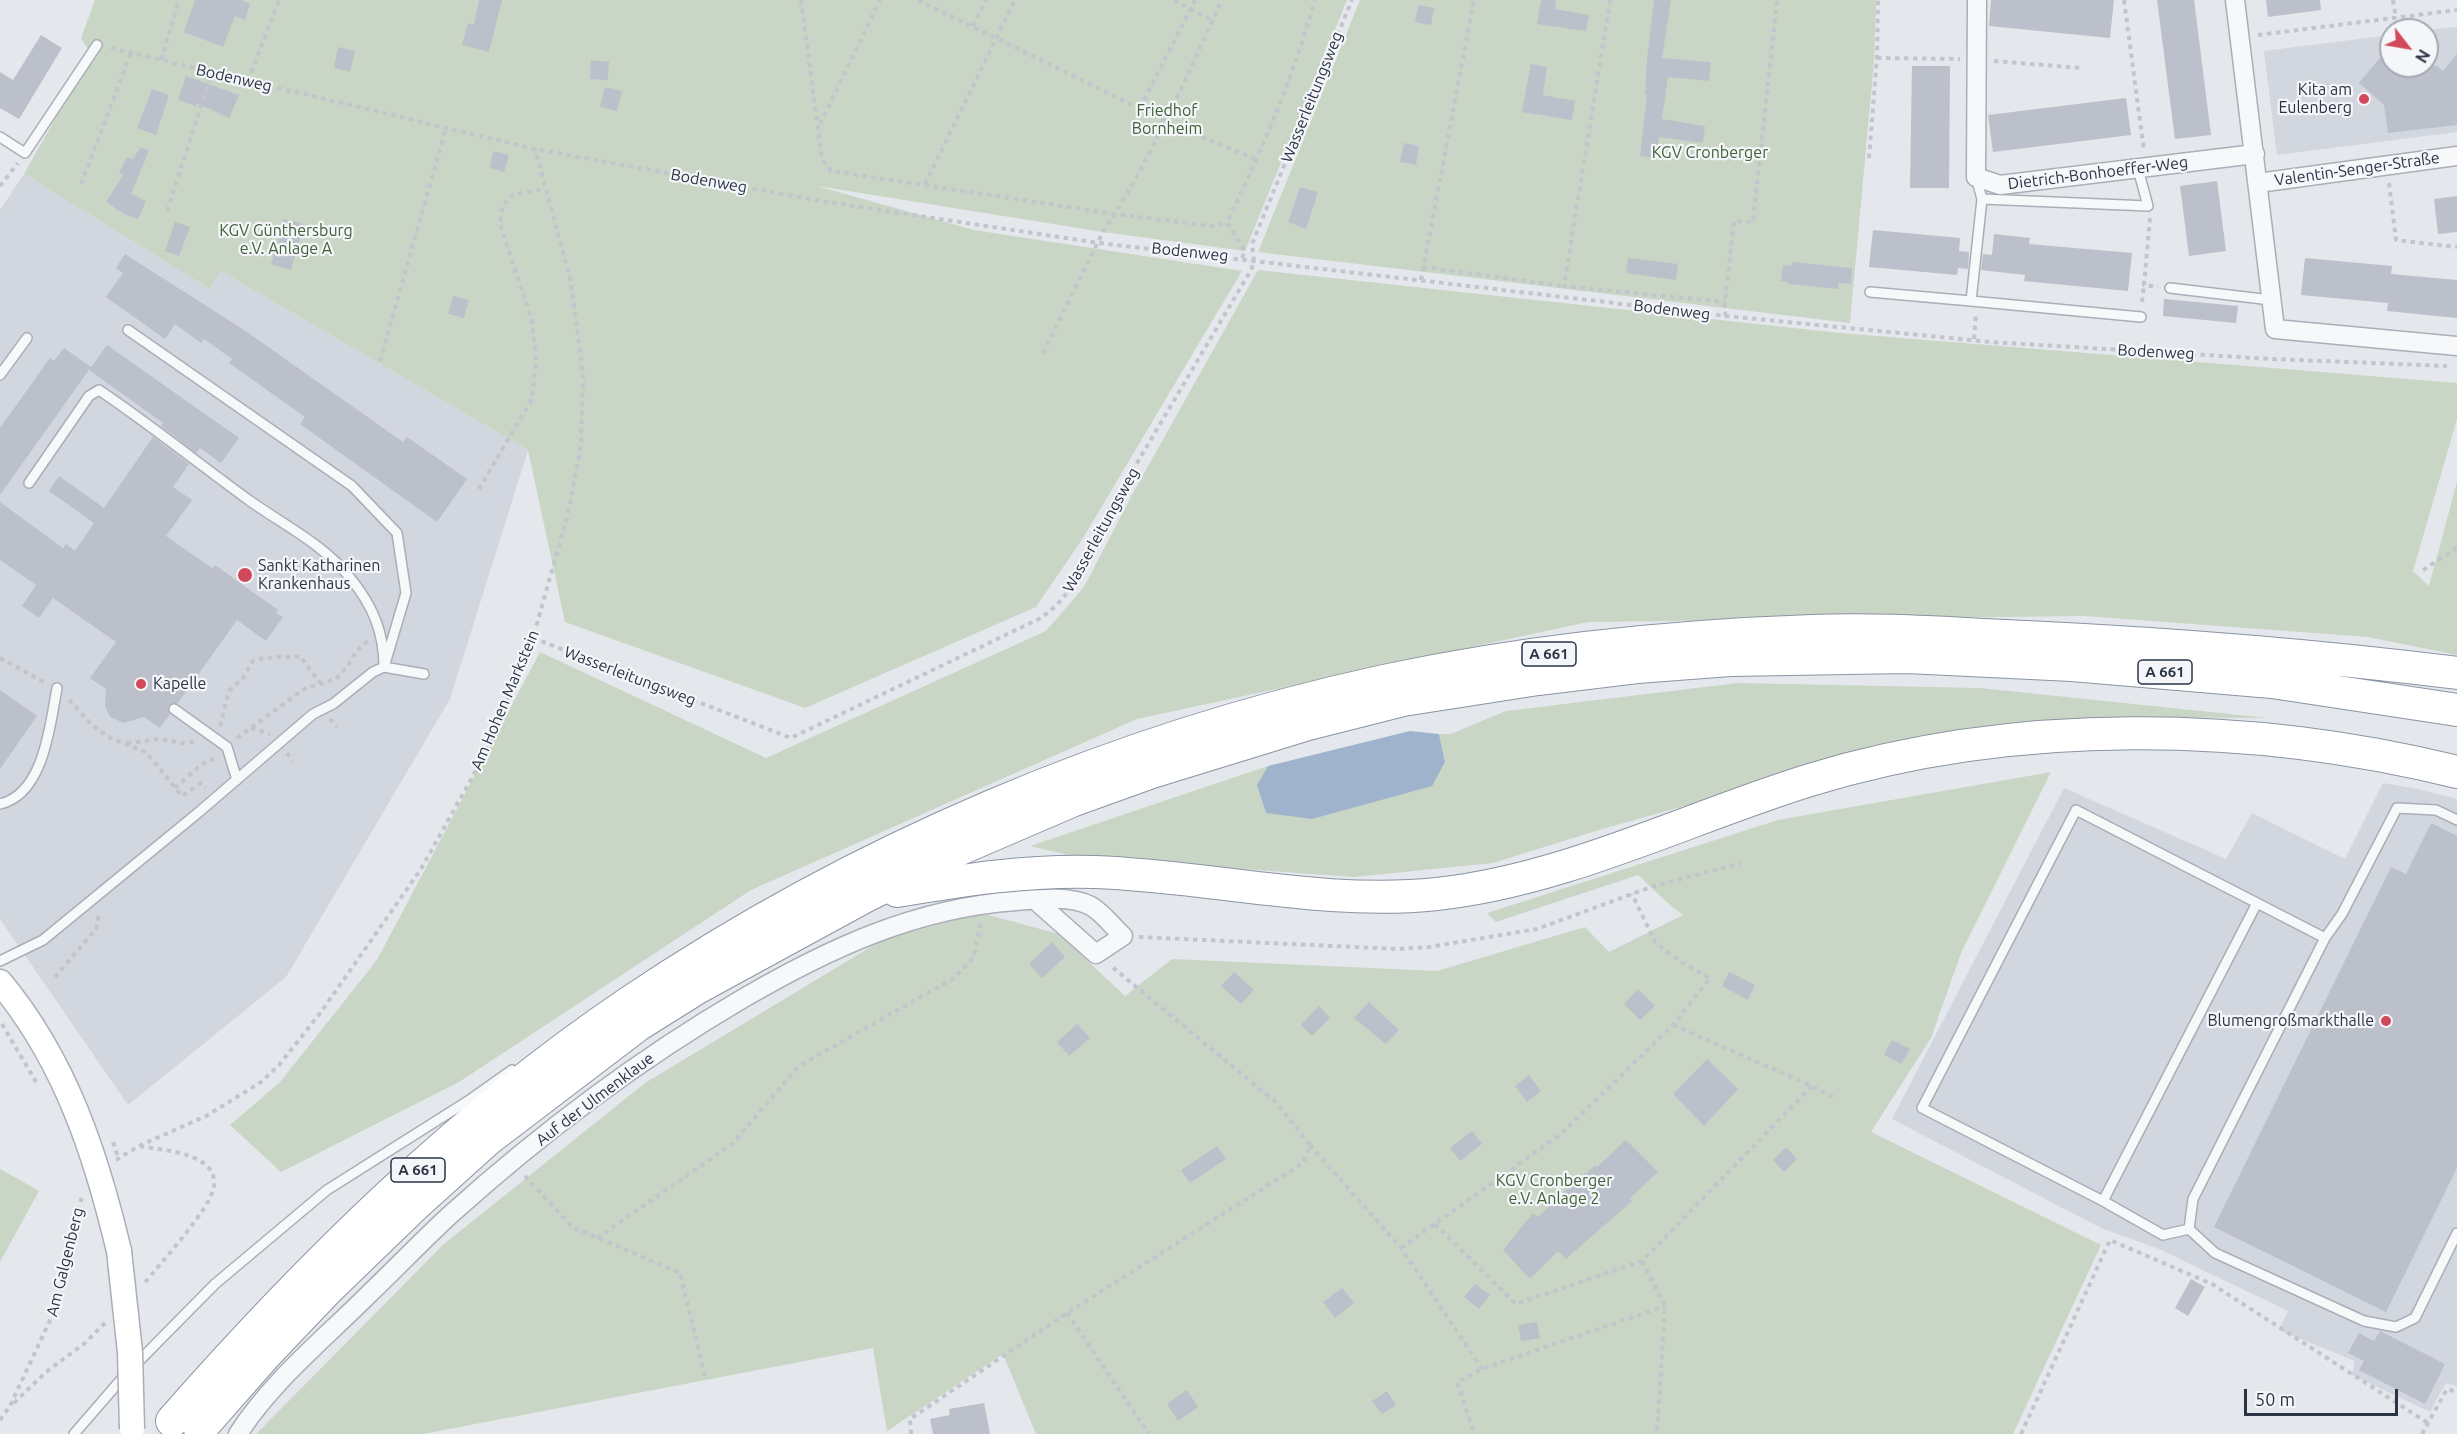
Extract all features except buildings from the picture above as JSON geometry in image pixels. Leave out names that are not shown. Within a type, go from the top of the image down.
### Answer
[{"type":"highway","name":"A 661","points":[[2457,673],[2362,661],[2133,643],[1916,632],[1819,631],[1638,643],[1519,658],[1383,681],[1221,723],[1062,777],[896,850],[768,916],[698,958],[529,1067],[474,1120],[384,1199],[301,1280],[230,1356],[186,1425],[258,1362],[328,1289],[416,1204],[487,1140],[638,1025],[697,988],[864,897],[960,849],[1021,822],[1152,772],[1308,724],[1392,703],[1538,679],[1730,660],[1907,657],[2072,665],[2272,682],[2457,710]]},
{"type":"highway","points":[[864,897],[977,878],[1040,871],[1098,872],[1383,898],[1465,890],[1485,887],[1598,855],[1755,798],[1842,772],[1925,753],[2028,739],[2098,734],[2178,734],[2241,738],[2349,751],[2457,772]]},
{"type":"main road","points":[[0,982],[23,1012],[63,1081],[98,1168],[119,1251],[130,1352],[133,1432]]},
{"type":"street","points":[[1976,177],[1977,0]]},
{"type":"street","name":"Valentin-Senger-Straße","points":[[2235,0],[2275,328],[2457,346]]},
{"type":"street","name":"Dietrich-Bonhoeffer-Weg","points":[[1976,177],[2000,185],[2254,154]]},
{"type":"street","name":"Valentin-Senger-Straße","points":[[2258,183],[2457,156]]},
{"type":"street","points":[[1035,900],[1096,954],[1123,936]]},
{"type":"street","name":"Auf der Ulmenklaue","points":[[238,1434],[266,1398],[308,1354],[448,1217],[512,1162],[633,1069],[702,1023],[793,969],[881,929],[925,915],[985,903],[1035,900],[1077,901],[1093,907],[1123,936]]},
{"type":"lane","points":[[0,137],[25,153],[97,45]]},
{"type":"lane","points":[[1982,199],[2148,206],[2142,168]]},
{"type":"lane","points":[[1971,300],[1982,199],[1976,177]]},
{"type":"lane","points":[[2170,288],[2271,300]]},
{"type":"lane","points":[[1870,292],[2141,317]]},
{"type":"lane","points":[[129,330],[352,486],[397,533],[406,593],[384,667]]},
{"type":"lane","points":[[0,375],[27,338]]},
{"type":"lane","points":[[29,483],[89,396],[99,390],[336,562],[364,597],[382,636],[384,667]]},
{"type":"lane","points":[[0,961],[43,940],[237,780],[313,714],[333,704],[373,672],[384,667],[424,674]]},
{"type":"lane","points":[[0,804],[18,796],[35,774],[43,755],[57,688]]},
{"type":"lane","points":[[174,709],[227,747],[237,780]]},
{"type":"lane","points":[[2189,1229],[2193,1199],[2325,938],[2342,914],[2397,808],[2436,810],[2457,820]]},
{"type":"lane","points":[[2189,1229],[2163,1235],[2103,1201],[1922,1108],[2076,810],[2325,938]]},
{"type":"lane","points":[[2103,1201],[2257,903]]},
{"type":"lane","points":[[74,1434],[104,1398],[215,1284],[327,1190],[471,1099],[529,1067]]},
{"type":"lane","points":[[2189,1229],[2215,1253],[2364,1321],[2396,1327],[2415,1318],[2457,1233]]},
{"type":"path","points":[[161,60],[179,0]]},
{"type":"path","points":[[248,81],[279,0]]},
{"type":"path","points":[[801,0],[822,159],[831,171],[1115,214],[1210,226],[1227,223]]},
{"type":"path","points":[[819,126],[880,0]]},
{"type":"path","points":[[918,0],[1165,121],[1257,160]]},
{"type":"path","points":[[973,26],[986,0]]},
{"type":"path","points":[[925,184],[1015,0]]},
{"type":"path","points":[[1174,0],[1213,21]]},
{"type":"path","points":[[1140,108],[1195,0]]},
{"type":"path","points":[[1042,353],[1165,121],[1222,0]]},
{"type":"path","points":[[1227,223],[1257,160],[1301,48],[1315,0]]},
{"type":"path","name":"Wasserleitungsweg","points":[[533,638],[791,738],[1041,618],[1056,606],[1074,585],[1101,524],[1254,262],[1252,244],[1352,0]]},
{"type":"path","points":[[1421,280],[1474,0]]},
{"type":"path","points":[[1564,286],[1610,0]]},
{"type":"path","points":[[1726,316],[1725,302],[1734,221],[1753,222],[1777,0]]},
{"type":"path","points":[[1869,158],[1877,58],[1878,0]]},
{"type":"path","points":[[2124,0],[2142,168]]},
{"type":"path","points":[[2393,0],[2396,18],[2457,10]]},
{"type":"path","points":[[2262,35],[2379,20]]},
{"type":"path","name":"Bodenweg","points":[[97,45],[535,149],[827,202],[1099,243],[1726,316],[1974,340],[2272,359],[2457,367]]},
{"type":"path","points":[[81,184],[131,53]]},
{"type":"path","points":[[167,211],[212,72]]},
{"type":"path","points":[[380,361],[446,128]]},
{"type":"path","name":"Am Hohen Markstein","points":[[98,1168],[139,1146],[208,1115],[261,1082],[279,1065],[321,1012],[421,869],[484,756],[533,638],[569,510],[581,444],[584,376],[571,282],[535,149]]},
{"type":"path","points":[[0,186],[25,153]]},
{"type":"path","points":[[2386,165],[2396,240],[2457,247]]},
{"type":"path","points":[[479,489],[532,399],[535,371],[532,321],[500,224],[504,205],[512,195],[544,189]]},
{"type":"path","points":[[2148,206],[2150,219],[2144,285],[2170,288]]},
{"type":"path","points":[[1227,223],[1245,251],[1242,258]]},
{"type":"path","points":[[1423,267],[1564,286],[1725,302]]},
{"type":"path","points":[[1974,340],[1975,334]]},
{"type":"path","points":[[2423,570],[2457,548]]},
{"type":"path","points":[[175,788],[202,764],[213,761],[227,747],[304,689],[336,679],[347,667],[357,650],[371,638],[382,636]]},
{"type":"path","points":[[227,747],[220,725],[227,697],[229,691],[243,678],[253,661],[300,656],[320,683]]},
{"type":"path","points":[[0,658],[57,688],[90,723],[116,741],[146,752],[183,796],[195,815]]},
{"type":"path","points":[[127,744],[161,739],[181,743],[203,741],[227,747]]},
{"type":"path","points":[[183,796],[201,783],[207,791],[189,806]]},
{"type":"path","points":[[1123,936],[1398,949],[1429,947],[1537,929],[1651,887],[1741,863]]},
{"type":"path","points":[[1401,1248],[1561,1134],[1673,1024],[1710,978],[1679,961],[1655,942],[1632,894]]},
{"type":"path","points":[[597,1238],[732,1144],[800,1066],[954,978],[973,958],[985,903]]},
{"type":"path","points":[[55,977],[96,929]]},
{"type":"path","points":[[1096,954],[1277,1103],[1310,1145],[1401,1248],[1482,1369]]},
{"type":"path","points":[[0,1021],[36,1083]]},
{"type":"path","points":[[1673,1024],[1837,1099]]},
{"type":"path","points":[[1435,1224],[1516,1305],[1642,1261],[1812,1086]]},
{"type":"path","points":[[911,1434],[910,1419],[1067,1313],[1303,1163],[1310,1145]]},
{"type":"path","points":[[512,1162],[572,1227],[680,1273],[706,1380]]},
{"type":"path","name":"Am Galgenberg","points":[[0,1420],[10,1406],[52,1316],[84,1190],[86,1201]]},
{"type":"path","points":[[2021,1434],[2110,1240],[2212,1284],[2428,1424]]},
{"type":"path","points":[[1642,1261],[1665,1306],[1657,1434]]},
{"type":"path","points":[[1473,1430],[1457,1382],[1482,1369],[1665,1306]]},
{"type":"path","points":[[1067,1313],[1149,1434]]},
{"type":"path","points":[[2422,1434],[2447,1389],[2457,1392]]},
{"type":"shaded area","name":"Kita am Eulenberg","points":[[2457,27],[2457,132],[2277,155],[2264,51],[2379,37],[2379,78],[2439,78],[2439,29]]},
{"type":"shaded area","name":"Sankt Katharinen Krankenhaus","points":[[24,174],[210,289],[221,271],[528,450],[450,699],[286,977],[128,1105],[0,919],[0,210]]},
{"type":"shaded area","points":[[2383,783],[2457,799],[2457,1386],[2446,1383],[2430,1412],[2352,1375],[2355,1361],[2279,1330],[2288,1311],[2159,1249],[2101,1228],[1892,1119],[2064,788],[2226,859],[2252,813],[2345,859]]},
{"type":"green space","points":[[95,0],[1347,0],[1245,251],[1103,232],[817,186],[974,230],[1242,271],[1083,538],[1036,607],[805,708],[565,622],[528,450],[221,271],[210,289],[24,174],[91,55],[81,38]]},
{"type":"green space","name":"KGV Cronberger","points":[[1360,0],[1876,0],[1874,61],[1850,323],[1258,252]]},
{"type":"green space","points":[[1258,270],[1840,333],[2457,383],[2457,419],[2413,571],[2429,586],[2457,482],[2457,655],[2368,637],[2085,616],[1588,622],[1137,719],[751,890],[459,1082],[281,1172],[230,1125],[280,1082],[377,960],[540,652],[766,758],[1046,631],[1084,587],[1133,493]]},
{"type":"green space","points":[[1738,683],[1980,688],[2268,718],[2096,717],[1851,759],[1599,830],[1493,863],[1354,877],[1077,857],[1030,846],[1268,766],[1257,785],[1445,762],[1439,734],[1451,734],[1506,711]]},
{"type":"green space","name":"KGV Cronberger e.V. Anlage 2","points":[[2051,772],[1961,953],[1931,1038],[1871,1132],[2101,1245],[2013,1434],[1036,1434],[1003,1354],[887,1431],[873,1348],[423,1434],[256,1434],[444,1244],[645,1083],[884,939],[981,913],[1059,934],[1125,996],[1172,959],[1437,971],[1585,927],[1609,952],[1683,915],[1638,875],[1496,922],[1487,913],[1778,820]]},
{"type":"green space","points":[[0,1169],[39,1191],[0,1262]]},
{"type":"water","points":[[1410,731],[1439,734],[1445,762],[1432,786],[1312,819],[1266,813],[1257,785],[1268,766]]},
{"type":"place","name":"Kita am Eulenberg","points":[[2364,99]]},
{"type":"place","name":"Sankt Katharinen Krankenhaus","points":[[245,575]]},
{"type":"place","name":"Kapelle","points":[[141,684]]},
{"type":"place","name":"Blumengroßmarkthalle","points":[[2386,1021]]},
{"type":"park label","name":"Friedhof Bornheim","points":[[1167,120]]},
{"type":"park label","name":"KGV Günthersburg e.V. Anlage A","points":[[286,240]]}]
